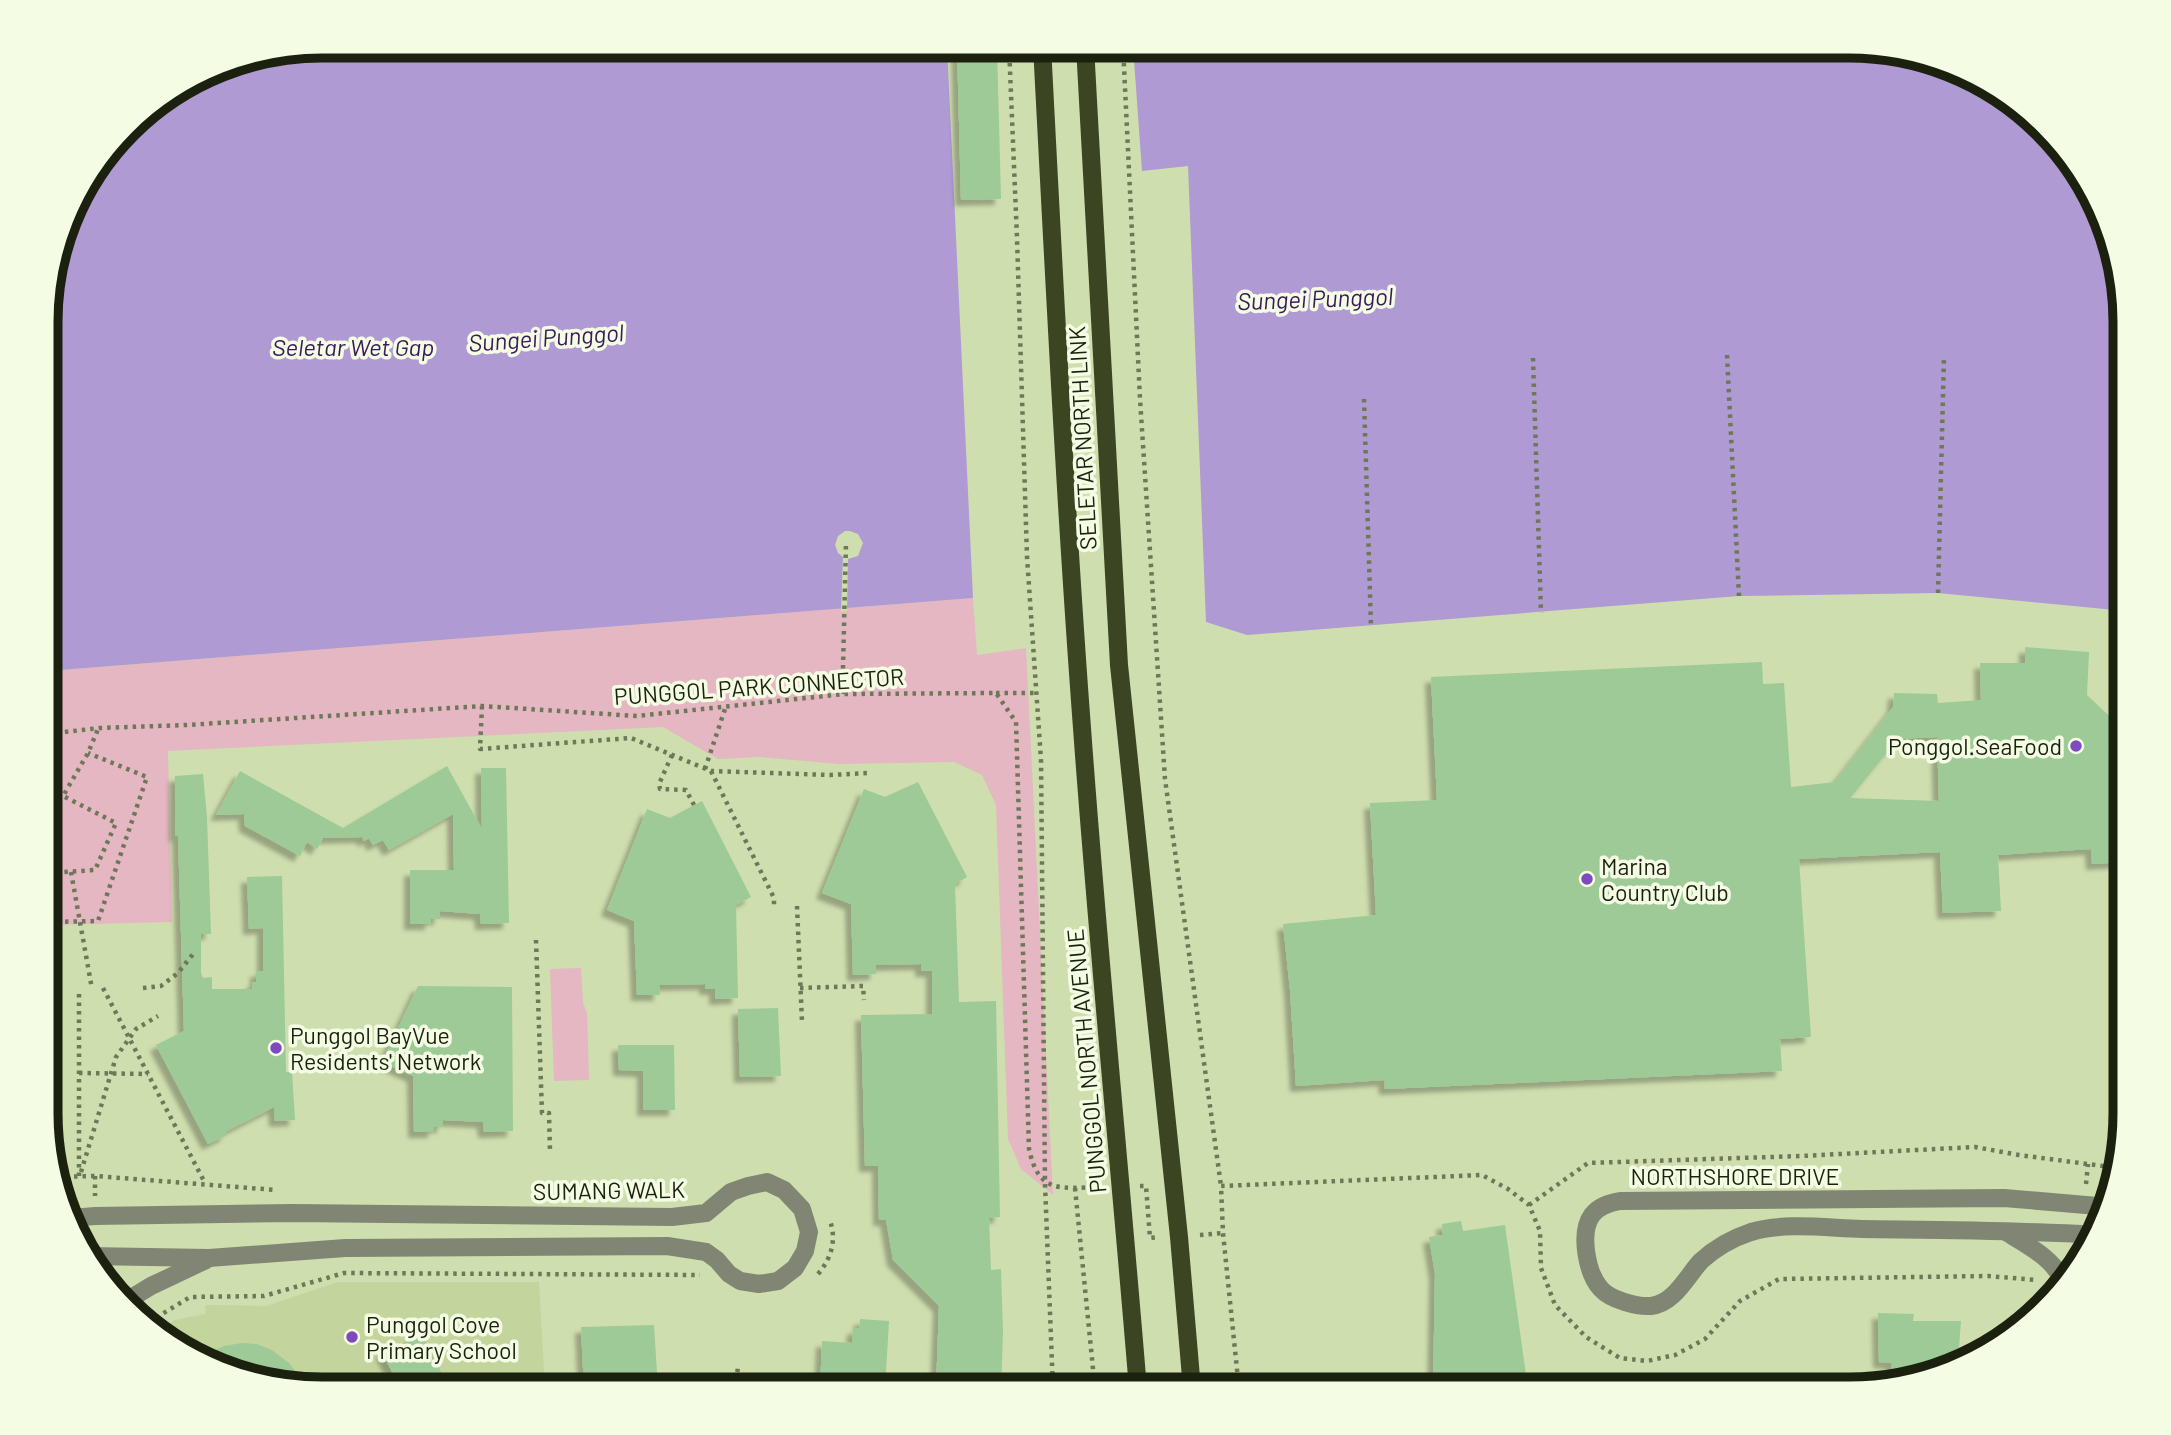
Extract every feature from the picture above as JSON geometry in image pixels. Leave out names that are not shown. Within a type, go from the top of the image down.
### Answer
[{"type":"main road","name":"SELETAR NORTH LINK","points":[[1043,58],[1056,327],[1082,729]]},
{"type":"main road","name":"SELETAR NORTH LINK","points":[[1086,58],[1119,666],[1180,1237]]},
{"type":"main road","name":"PUNGGOL NORTH AVENUE","points":[[1082,729],[1137,1377]]},
{"type":"main road","points":[[1180,1237],[1191,1377]]},
{"type":"street","name":"SUMANG WALK","points":[[79,1217],[293,1213],[672,1217],[706,1213],[731,1192],[767,1182],[784,1190],[802,1209],[809,1232],[805,1251],[795,1268],[778,1281],[759,1284],[740,1281],[706,1252],[667,1246],[345,1248],[209,1258],[100,1256]]},
{"type":"street","name":"NORTHSHORE DRIVE","points":[[2084,1234],[2004,1230],[1769,1227],[1727,1242],[1700,1262],[1678,1291],[1651,1306],[1608,1295],[1600,1288],[1590,1271],[1586,1252],[1586,1231],[1593,1213],[1601,1207],[1620,1201],[1991,1198],[2096,1206]]},
{"type":"street","points":[[2004,1230],[2042,1254],[2060,1273]]},
{"type":"street","points":[[132,1297],[209,1258]]},
{"type":"path","points":[[1010,58],[1027,557],[1041,760],[1045,1184],[1053,1377]]},
{"type":"path","points":[[1124,58],[1140,399],[1165,779],[1222,1186]]},
{"type":"path","points":[[1727,355],[1739,596]]},
{"type":"path","points":[[1938,593],[1944,356]]},
{"type":"path","points":[[1532,358],[1541,612]]},
{"type":"path","points":[[1364,399],[1371,626]]},
{"type":"path","points":[[844,694],[846,543]]},
{"type":"path","points":[[996,693],[1016,722],[1027,1129],[1032,1163],[1045,1184],[1076,1188],[1146,1185],[1150,1238],[1223,1233],[1238,1377]]},
{"type":"path","name":"PUNGGOL PARK CONNECTOR","points":[[58,733],[99,728],[482,706],[637,716],[844,694],[1038,694]]},
{"type":"path","points":[[482,706],[480,749],[631,738],[708,770],[830,775],[868,773]]},
{"type":"path","points":[[726,706],[708,770],[774,898],[774,907]]},
{"type":"path","points":[[63,796],[99,728]]},
{"type":"path","points":[[58,922],[98,921],[147,776],[88,753]]},
{"type":"path","points":[[672,755],[659,784],[660,789],[686,790],[694,805]]},
{"type":"path","points":[[58,793],[116,822],[95,870],[58,872]]},
{"type":"path","points":[[71,872],[92,989]]},
{"type":"path","points":[[797,906],[802,1022]]},
{"type":"path","points":[[536,940],[542,1113],[549,1113],[550,1151]]},
{"type":"path","points":[[143,988],[161,986],[178,973],[194,954]]},
{"type":"path","points":[[800,988],[863,986],[864,1000]]},
{"type":"path","points":[[103,988],[205,1184]]},
{"type":"path","points":[[79,989],[79,1176]]},
{"type":"path","points":[[79,1176],[116,1057],[136,1030],[158,1016]]},
{"type":"path","points":[[79,1073],[148,1074]]},
{"type":"path","points":[[1530,1205],[1588,1163],[1975,1147],[2108,1167]]},
{"type":"path","points":[[66,1177],[94,1176],[287,1190]]},
{"type":"path","points":[[1076,1188],[1094,1377]]},
{"type":"path","points":[[737,1377],[738,1367]]},
{"type":"shaded area","points":[[973,598],[977,655],[1026,648],[1053,1195],[1021,1169],[1008,1139],[996,805],[982,775],[954,762],[839,764],[759,757],[718,759],[663,727],[168,751],[172,922],[58,925],[58,670]]},
{"type":"shaded area","points":[[581,968],[583,1003],[587,1013],[589,1080],[554,1081],[550,969]]},
{"type":"shaded area","name":"Punggol Cove Primary School","points":[[338,1282],[539,1282],[544,1377],[287,1375],[253,1368],[221,1357],[165,1326],[175,1320],[205,1314],[206,1305],[266,1306]]},
{"type":"water","name":"Seletar Wet Gap","points":[[304,58],[948,58],[973,598],[58,670],[58,304],[67,253],[78,221],[93,190],[112,161],[135,135],[161,112],[205,85],[270,63]]},
{"type":"water","name":"Sungei Punggol","points":[[1134,58],[1867,58],[1918,67],[1966,85],[2010,112],[2036,135],[2059,161],[2086,205],[2104,253],[2113,304],[2113,610],[1938,593],[1739,596],[1247,635],[1206,622],[1188,166],[1142,171]]},
{"type":"pier","points":[[845,531],[858,534],[863,543],[858,556],[848,559],[847,611],[841,612],[843,557],[835,545],[838,536]]},
{"type":"building","points":[[957,58],[997,58],[1001,199],[961,200]]},
{"type":"building","name":"Marina Country Club","points":[[2025,647],[2089,652],[2087,695],[2113,720],[2113,739],[2108,745],[2113,751],[2113,863],[2092,864],[2091,849],[1998,855],[2001,911],[1943,913],[1940,852],[1799,859],[1811,1037],[1780,1039],[1782,1071],[1385,1089],[1384,1080],[1296,1086],[1283,924],[1376,915],[1370,803],[1437,800],[1431,677],[1762,662],[1763,684],[1784,683],[1791,787],[1835,782],[1893,707],[1894,693],[1937,694],[1938,703],[1981,700],[1980,663],[2025,663]],"holes":[[[1937,737],[1939,801],[1850,798],[1898,739]]]},
{"type":"building","points":[[447,766],[482,829],[481,768],[506,768],[509,923],[481,924],[480,914],[440,911],[440,919],[431,919],[431,924],[410,924],[410,870],[454,870],[453,814],[389,850],[383,840],[373,845],[369,838],[364,841],[362,837],[323,838],[317,849],[307,842],[300,856],[245,826],[244,814],[216,815],[240,771],[343,828]]},
{"type":"building","points":[[203,774],[211,934],[201,934],[201,973],[203,978],[212,977],[212,989],[252,989],[252,982],[256,982],[256,971],[263,971],[263,928],[249,929],[247,877],[282,876],[286,1072],[292,1072],[295,1120],[275,1121],[274,1107],[225,1132],[227,1135],[208,1144],[156,1045],[184,1031],[178,836],[175,836],[175,776]]},
{"type":"building","points":[[918,782],[967,877],[955,884],[959,1002],[996,1001],[1000,1217],[989,1218],[991,1270],[1001,1269],[1001,1377],[936,1377],[939,1306],[893,1260],[886,1220],[879,1220],[878,1166],[865,1166],[861,1015],[932,1014],[932,971],[921,971],[921,964],[876,965],[876,974],[853,975],[851,904],[822,893],[864,789],[885,797]]},
{"type":"building","points":[[702,801],[751,897],[736,905],[738,998],[715,999],[715,989],[705,989],[705,984],[659,985],[660,995],[637,995],[634,921],[607,910],[647,809],[670,818]]},
{"type":"building","points":[[418,986],[512,987],[513,1131],[484,1132],[483,1122],[443,1120],[443,1127],[434,1127],[434,1132],[414,1132],[413,1076],[382,1062]]},
{"type":"building","points":[[778,1008],[781,1076],[740,1077],[738,1009]]},
{"type":"building","points":[[618,1045],[674,1045],[675,1110],[643,1110],[643,1071],[619,1070]]},
{"type":"building","points":[[1461,1221],[1463,1231],[1505,1225],[1526,1377],[1433,1377],[1435,1274],[1429,1237],[1443,1235],[1442,1224]]},
{"type":"building","points":[[1878,1313],[1914,1314],[1913,1321],[1961,1321],[1959,1353],[1918,1368],[1894,1373],[1891,1373],[1892,1363],[1879,1362]]},
{"type":"building","points":[[860,1319],[889,1321],[886,1377],[820,1377],[822,1341],[852,1343],[853,1328],[859,1329]]},
{"type":"building","points":[[654,1325],[657,1377],[583,1377],[581,1327]]},
{"type":"building","points":[[422,1335],[444,1377],[395,1377],[382,1353]]},
{"type":"building","points":[[257,1344],[272,1350],[289,1363],[299,1376],[253,1368],[210,1352],[224,1346]]},
{"type":"place","name":"Ponggol.SeaFood","points":[[2076,746]]},
{"type":"place","name":"Marina Country Club","points":[[1587,879]]},
{"type":"place","name":"Punggol BayVue Residents' Network","points":[[276,1048]]},
{"type":"place","name":"Punggol Cove Primary School","points":[[352,1337]]}]
